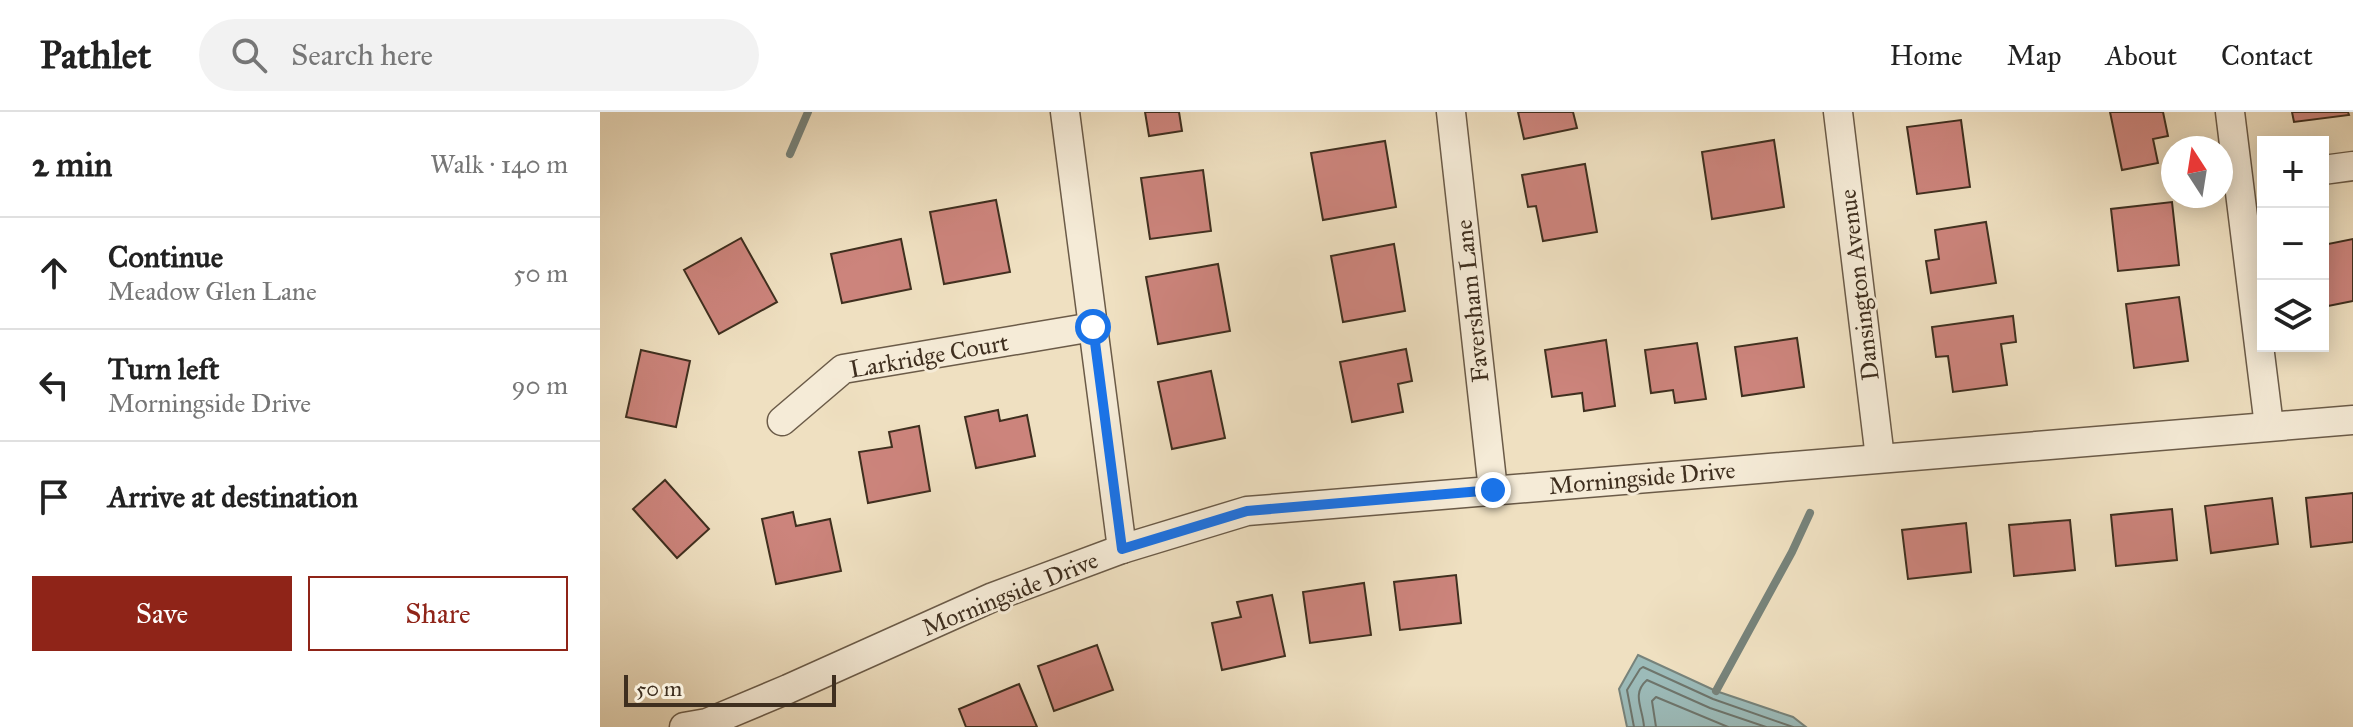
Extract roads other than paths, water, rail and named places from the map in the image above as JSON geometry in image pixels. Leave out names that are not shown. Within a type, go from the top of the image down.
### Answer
[{"type":"street","points":[[1065,112],[1122,549]]},
{"type":"street","name":"Faversham Lane","points":[[1451,112],[1493,490]]},
{"type":"street","name":"Dansington Avenue","points":[[1838,112],[1880,458]]},
{"type":"street","points":[[2230,112],[2251,178],[2269,426]]},
{"type":"street","points":[[2329,169],[2353,166]]},
{"type":"street","name":"Larkridge Court","points":[[782,421],[843,369],[1093,327]]},
{"type":"street","name":"Morningside Drive","points":[[684,727],[707,723],[993,597],[1122,549],[1247,511],[2353,420]]},
{"type":"water","points":[[1638,655],[1716,691],[1793,717],[1806,727],[1627,727],[1619,689]]},
{"type":"waterway","points":[[790,154],[808,112]]},
{"type":"waterway","points":[[1716,691],[1810,513]]}]
